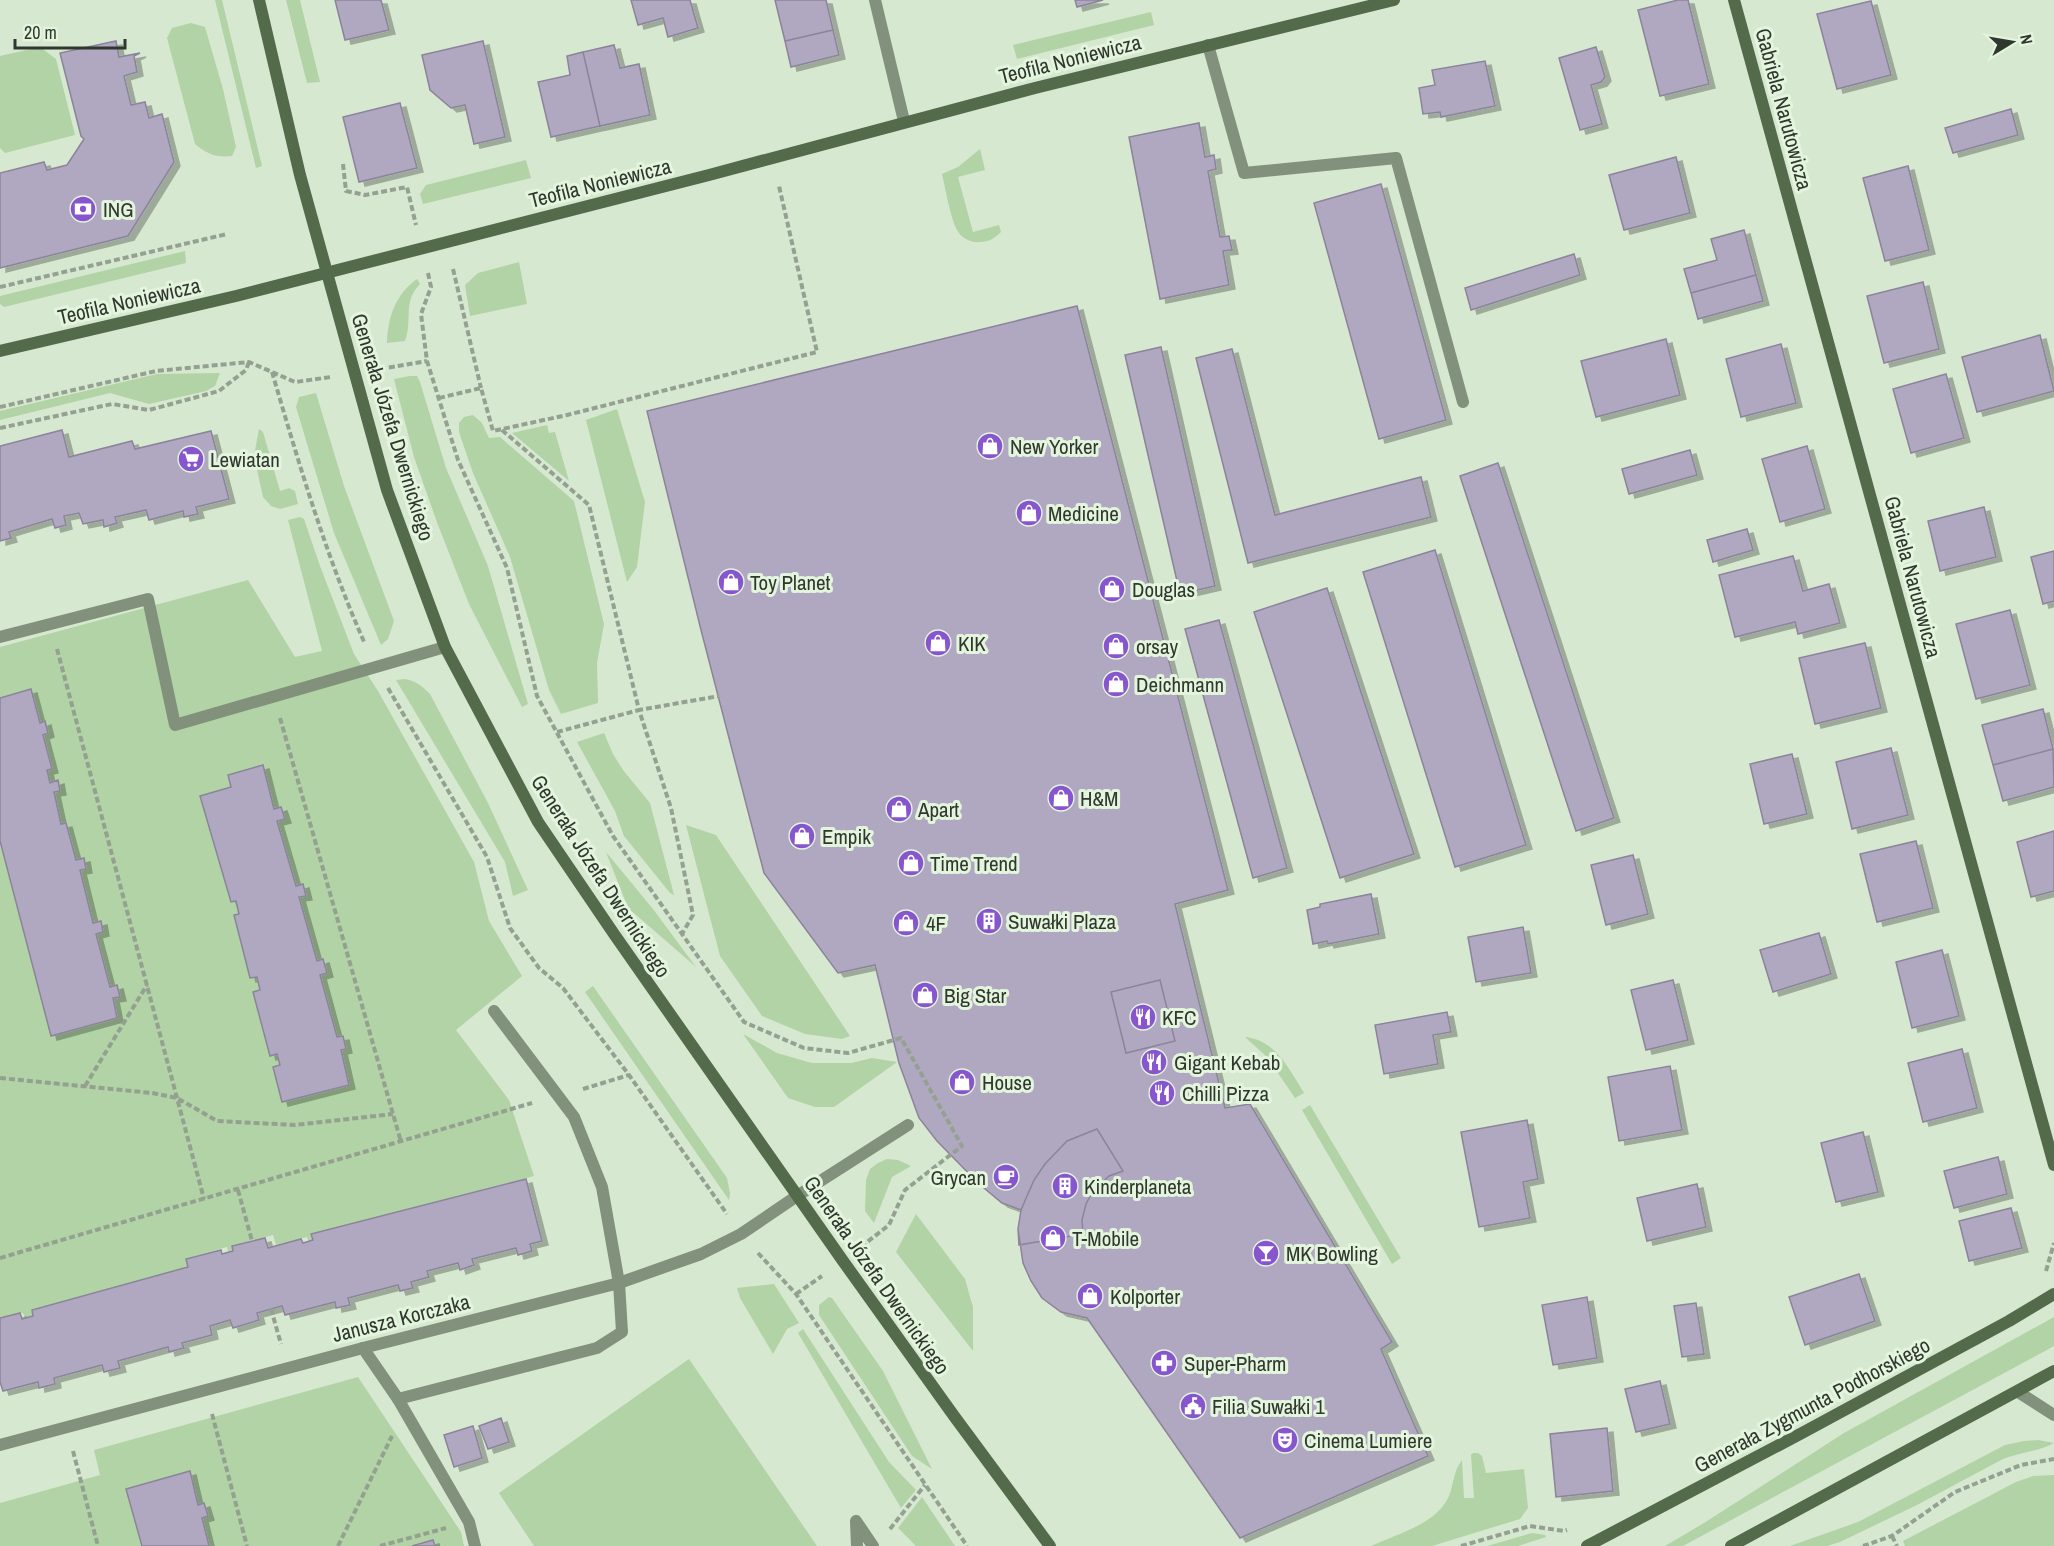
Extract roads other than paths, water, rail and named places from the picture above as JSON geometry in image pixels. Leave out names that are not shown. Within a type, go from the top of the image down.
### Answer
[{"type":"street","name":"Generała Józefa Dwernickiego","points":[[259,0],[300,175],[387,490],[445,647],[532,813],[797,1196],[1050,1546]]},
{"type":"street","points":[[875,0],[904,122]]},
{"type":"street","name":"Teofila Noniewicza","points":[[0,351],[327,273],[904,122],[1394,0]]},
{"type":"street","name":"Gabriela Narutowicza","points":[[1734,0],[2054,1165]]},
{"type":"street","points":[[1208,45],[1244,173],[1396,158],[1463,402]]},
{"type":"street","points":[[0,637],[148,599],[175,725],[445,647]]},
{"type":"street","points":[[398,1399],[597,1348],[622,1332],[619,1283],[602,1187],[574,1117],[494,1011]]},
{"type":"street","name":"Janusza Korczaka","points":[[0,1445],[363,1348],[619,1283],[701,1254],[741,1234],[908,1125]]},
{"type":"street","name":"Generała Zygmunta Podhorskiego","points":[[1587,1546],[1802,1433],[2009,1321],[2054,1294]]},
{"type":"street","points":[[363,1348],[398,1399],[469,1522],[475,1546]]},
{"type":"street","points":[[1731,1546],[2054,1371]]},
{"type":"street","points":[[2018,1392],[2054,1415]]},
{"type":"street","points":[[857,1546],[856,1521],[873,1546]]},
{"type":"place","name":"ING","points":[[83,209]]},
{"type":"place","name":"New Yorker","points":[[990,446]]},
{"type":"place","name":"Lewiatan","points":[[191,459]]},
{"type":"place","name":"Medicine","points":[[1029,513]]},
{"type":"place","name":"Toy Planet","points":[[731,582]]},
{"type":"place","name":"Douglas","points":[[1112,589]]},
{"type":"place","name":"KIK","points":[[938,643]]},
{"type":"place","name":"orsay","points":[[1116,646]]},
{"type":"place","name":"Deichmann","points":[[1116,684]]},
{"type":"place","name":"H&M","points":[[1061,798]]},
{"type":"place","name":"Apart","points":[[899,809]]},
{"type":"place","name":"Empik","points":[[802,836]]},
{"type":"place","name":"Time Trend","points":[[911,863]]},
{"type":"place","name":"Suwałki Plaza","points":[[989,921]]},
{"type":"place","name":"4F","points":[[906,923]]},
{"type":"place","name":"Big Star","points":[[925,995]]},
{"type":"place","name":"KFC","points":[[1143,1017]]},
{"type":"place","name":"Gigant Kebab","points":[[1154,1062]]},
{"type":"place","name":"House","points":[[962,1082]]},
{"type":"place","name":"Chilli Pizza","points":[[1162,1093]]},
{"type":"place","name":"Grycan","points":[[1006,1177]]},
{"type":"place","name":"Kinderplaneta","points":[[1065,1186]]},
{"type":"place","name":"T-Mobile","points":[[1053,1238]]},
{"type":"place","name":"MK Bowling","points":[[1266,1253]]},
{"type":"place","name":"Kolporter","points":[[1090,1296]]},
{"type":"place","name":"Super-Pharm","points":[[1164,1363]]},
{"type":"place","name":"Filia Suwałki 1","points":[[1193,1406]]},
{"type":"place","name":"Cinema Lumiere","points":[[1285,1440]]}]
